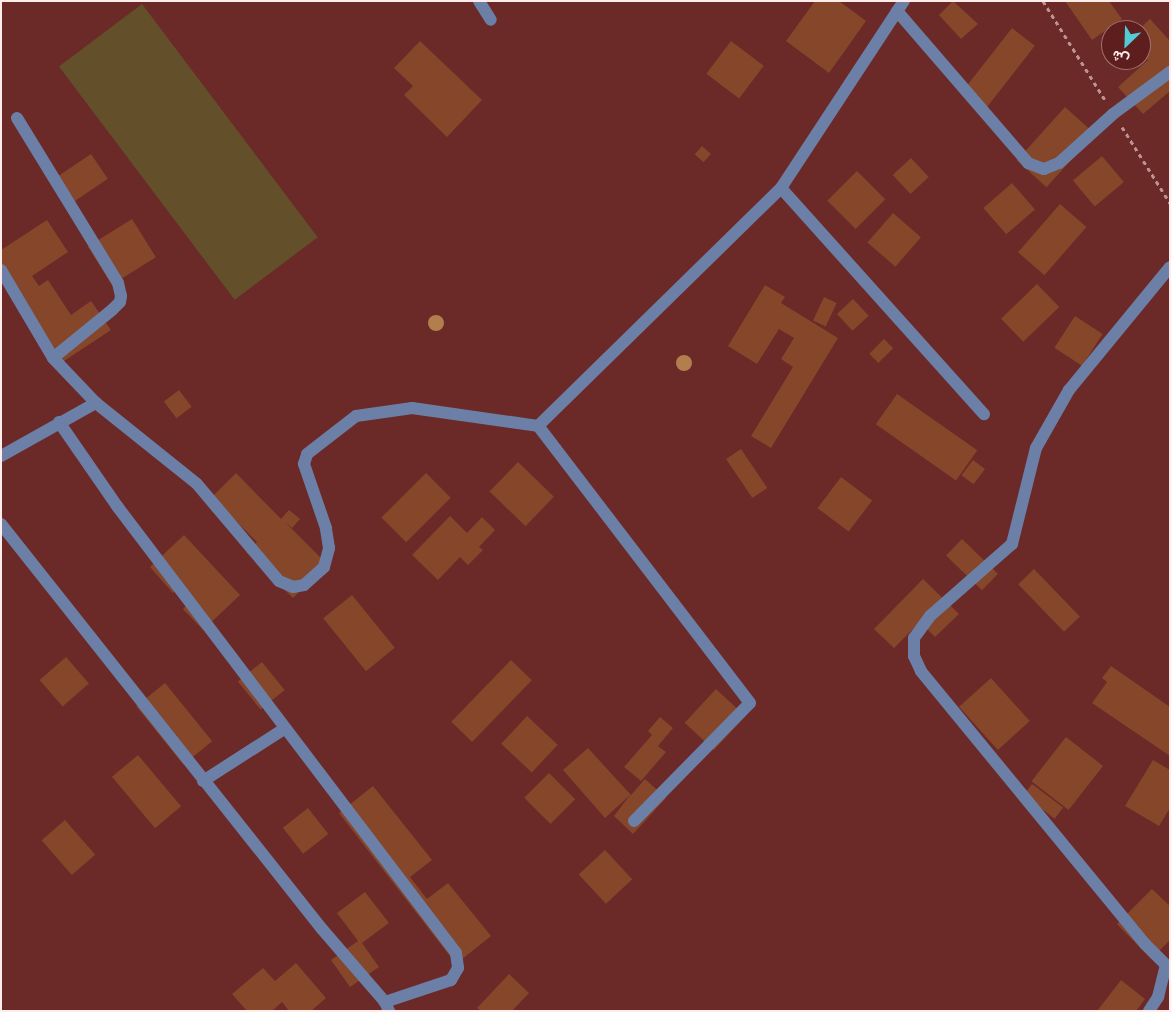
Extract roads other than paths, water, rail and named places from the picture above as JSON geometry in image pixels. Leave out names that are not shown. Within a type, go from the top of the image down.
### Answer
[{"type":"street","points":[[479,1],[492,20]]},
{"type":"street","points":[[538,426],[781,188],[901,6],[1028,163],[1044,169],[1059,164],[1113,114],[1170,72]]},
{"type":"street","points":[[17,118],[118,284],[121,296],[120,302],[112,310],[52,358]]},
{"type":"street","points":[[781,188],[984,414]]},
{"type":"street","points":[[1149,1011],[1158,997],[1168,962],[1144,944],[922,671],[914,656],[914,638],[930,616],[1012,544],[1036,448],[1064,398],[1170,267]]},
{"type":"street","points":[[1,270],[52,358],[96,403],[197,484],[279,581],[293,587],[304,585],[324,567],[329,548],[326,528],[304,464],[307,454],[356,416],[412,408],[538,426],[750,703],[634,821]]},
{"type":"street","points":[[1,456],[96,403]]},
{"type":"street","points":[[1,524],[203,781],[387,1006],[451,980],[458,968],[456,953],[284,729],[117,506],[60,422]]},
{"type":"street","points":[[203,781],[284,729]]}]
